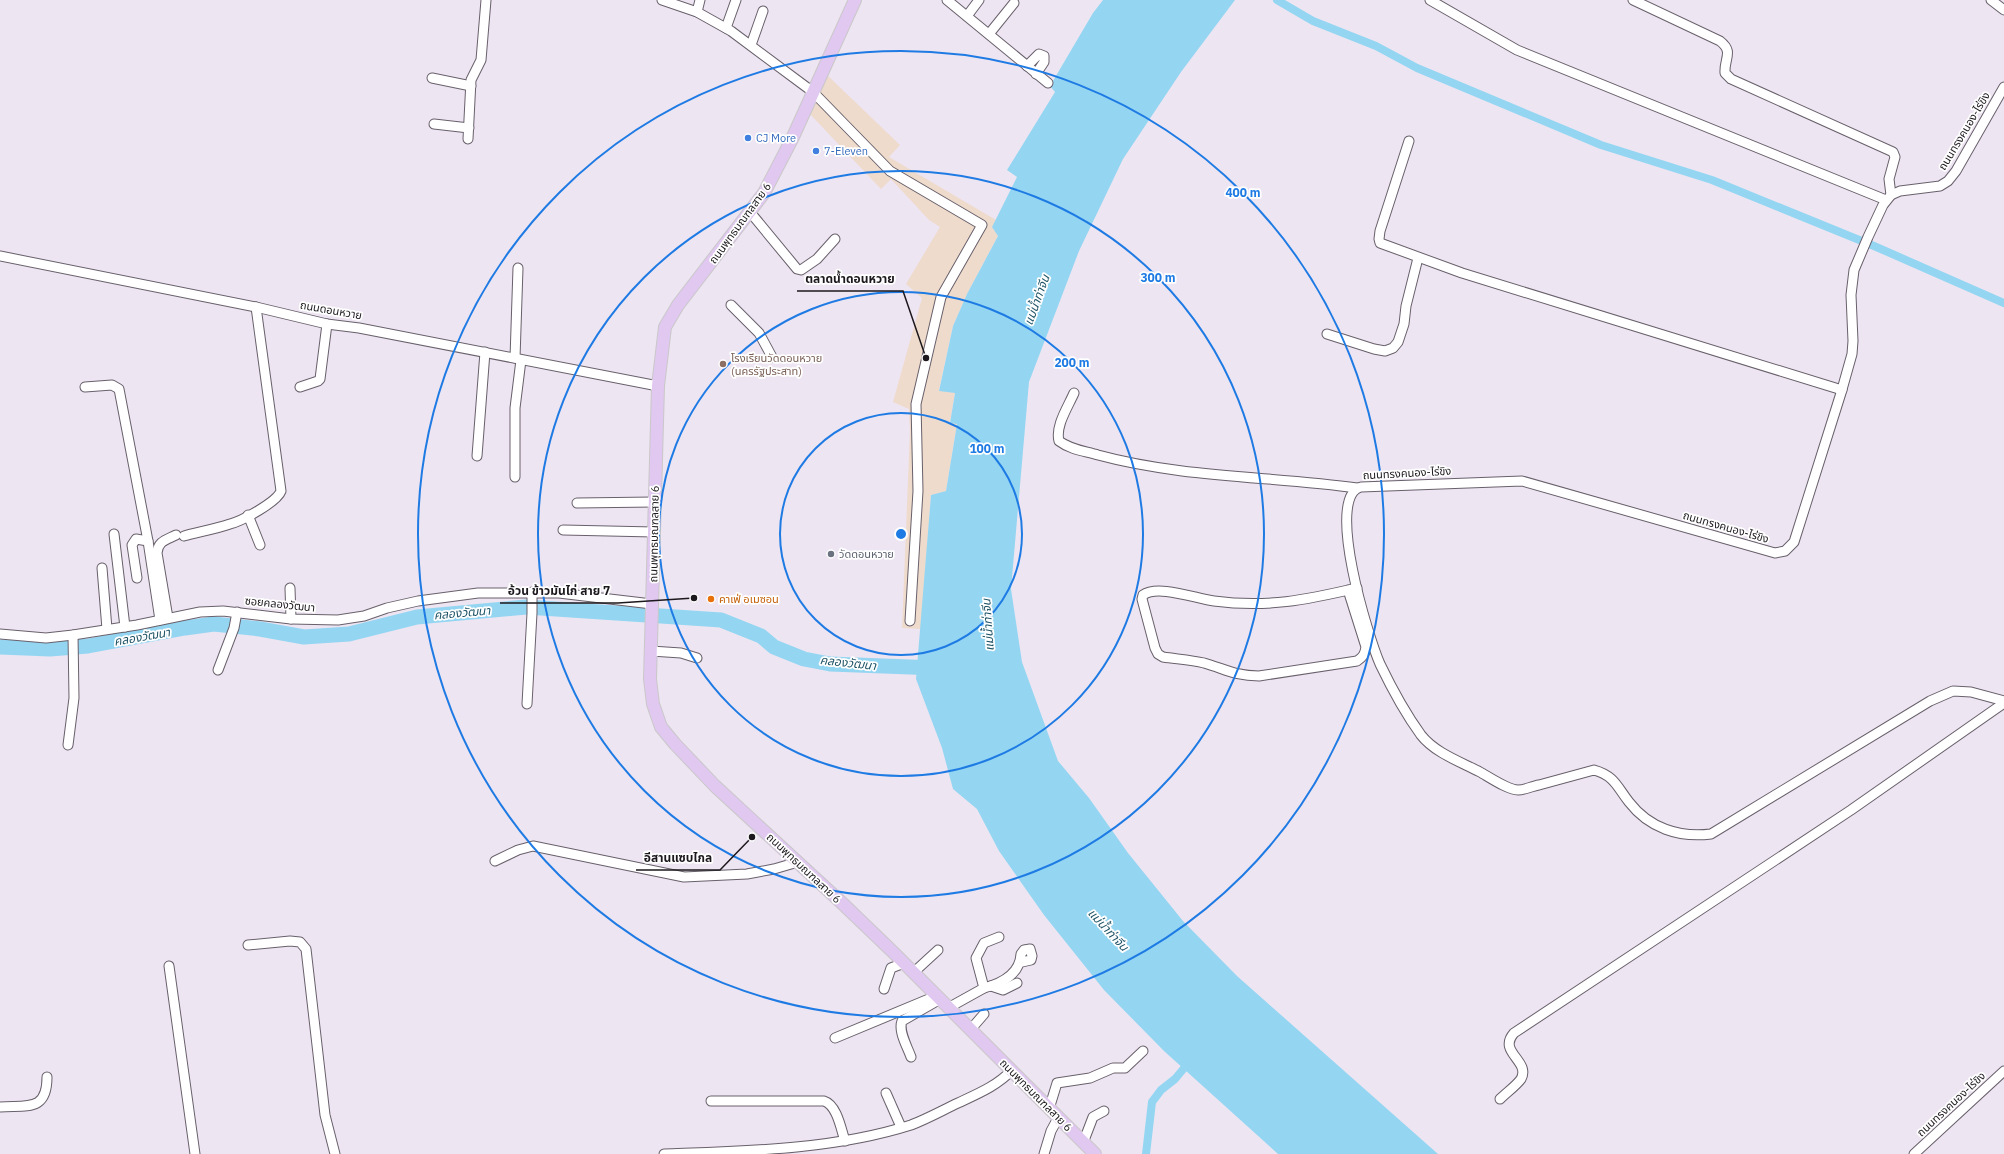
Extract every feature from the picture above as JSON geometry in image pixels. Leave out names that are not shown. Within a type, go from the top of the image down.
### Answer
[{"type":"main road","name":"ถนนพุทธมณฑลสาย 6","points":[[855,0],[776,171],[750,212],[669,318],[663,336],[658,386],[654,502],[651,651],[652,704],[661,727],[715,786],[894,953],[1095,1154]]},
{"type":"street","points":[[468,139],[472,76],[481,60],[486,0]]},
{"type":"street","points":[[662,0],[697,12],[726,28],[751,45],[813,92],[890,171],[982,225],[941,297],[916,404],[918,491],[910,621]]},
{"type":"street","points":[[697,12],[700,0]]},
{"type":"street","points":[[726,28],[736,0]]},
{"type":"street","points":[[947,0],[1048,84]]},
{"type":"street","points":[[967,16],[979,0]]},
{"type":"street","points":[[1430,0],[1517,50],[1889,198],[1889,179],[1895,157],[1893,152],[1731,79],[1725,73],[1724,67],[1728,52],[1727,46],[1720,41],[1633,0]]},
{"type":"street","points":[[1991,0],[2004,10]]},
{"type":"street","points":[[989,34],[1014,3]]},
{"type":"street","points":[[751,45],[763,11]]},
{"type":"street","points":[[1027,66],[1039,54],[1044,56],[1044,62],[1036,74]]},
{"type":"street","points":[[432,78],[471,86]]},
{"type":"street","name":"ถนนทรงคนอง-ไร่ขิง","points":[[2004,87],[1956,171],[1948,181],[1940,186],[1900,191],[1889,198],[1868,237],[1854,270],[1851,295],[1852,350],[1842,390],[1794,542],[1785,551],[1775,553],[1522,481],[1357,488],[1352,493],[1348,502],[1346,526],[1352,589],[1380,662],[1402,707],[1422,736],[1441,751],[1497,781],[1518,790],[1594,770],[1604,772],[1613,779],[1637,812],[1662,828],[1678,834],[1695,836],[1711,834],[1930,701],[1953,691],[1971,692],[2004,702]]},
{"type":"street","points":[[434,124],[469,128]]},
{"type":"street","points":[[1409,141],[1379,239],[1380,243],[1418,258],[1763,368],[1842,390]]},
{"type":"street","points":[[750,212],[797,269],[801,270],[816,259],[835,239]]},
{"type":"street","name":"ถนนดอนหวาย","points":[[0,256],[256,307],[327,324],[359,328],[658,386]]},
{"type":"street","points":[[1327,334],[1374,349],[1385,351],[1393,348],[1398,342],[1404,324],[1406,306],[1418,258]]},
{"type":"street","points":[[515,477],[515,408],[518,359],[518,268]]},
{"type":"street","points":[[731,305],[759,333],[772,357]]},
{"type":"street","points":[[164,619],[156,553],[157,546],[160,542],[230,524],[273,501],[279,496],[281,491],[256,307]]},
{"type":"street","points":[[300,387],[320,379],[327,324]]},
{"type":"street","points":[[477,456],[485,352]]},
{"type":"street","points":[[85,387],[112,385],[119,389],[164,619]]},
{"type":"street","points":[[1074,393],[1059,427],[1058,436],[1059,441],[1074,449],[1121,461],[1169,470],[1357,488]]},
{"type":"street","points":[[578,503],[654,502]]},
{"type":"street","points":[[248,515],[260,545]]},
{"type":"street","points":[[563,530],[654,532]]},
{"type":"street","points":[[114,534],[125,627]]},
{"type":"street","points":[[137,578],[132,545],[136,539],[148,541]]},
{"type":"street","points":[[102,568],[107,629]]},
{"type":"street","points":[[290,588],[291,619]]},
{"type":"street","points":[[1352,589],[1366,647],[1365,654],[1362,658],[1357,661],[1259,676],[1246,676],[1225,672],[1202,663],[1163,657],[1158,654],[1155,648],[1142,599],[1143,595],[1147,592],[1154,591],[1170,592],[1214,601],[1265,605],[1322,596],[1352,589]]},
{"type":"street","points":[[527,704],[532,592]]},
{"type":"street","name":"ซอยคลองวัฒนา","points":[[0,634],[73,639],[107,629],[125,627],[200,612],[291,619],[338,620],[364,616],[387,608],[418,601],[478,593],[532,592],[584,595],[652,612]]},
{"type":"street","points":[[218,670],[234,628],[237,615]]},
{"type":"street","points":[[68,744],[74,698],[73,639]]},
{"type":"street","points":[[651,651],[675,652],[697,658]]},
{"type":"street","points":[[1500,1099],[1520,1080],[1522,1075],[1522,1066],[1509,1046],[1509,1039],[1514,1033],[1852,810],[2004,702]]},
{"type":"street","points":[[495,861],[518,850],[533,846],[684,876],[747,874],[774,869],[798,862]]},
{"type":"street","points":[[988,987],[976,958],[984,943],[999,937]]},
{"type":"street","points":[[248,945],[290,941],[300,942],[306,950],[325,1115],[335,1154]]},
{"type":"street","points":[[913,973],[938,950]]},
{"type":"street","points":[[835,1038],[942,1001],[988,987],[1015,973],[1022,962]]},
{"type":"street","points":[[884,989],[890,968],[904,963]]},
{"type":"street","points":[[169,966],[195,1154]]},
{"type":"street","points":[[988,987],[1003,990],[1017,983]]},
{"type":"street","points":[[911,1057],[901,1031],[900,1025],[902,1021],[942,1001]]},
{"type":"street","points":[[971,1030],[984,1014]]},
{"type":"street","points":[[1049,1109],[1057,1083],[1090,1078],[1113,1068],[1125,1068],[1143,1051]]},
{"type":"street","points":[[664,1154],[722,1152],[845,1141],[912,1124],[986,1090],[1003,1080],[1012,1070]]},
{"type":"street","name":"ถนนทรงคนอง-ไร่ขิง","points":[[1914,1154],[2004,1071]]},
{"type":"street","points":[[0,1107],[35,1104],[41,1101],[47,1092],[47,1077]]},
{"type":"street","points":[[886,1093],[901,1127]]},
{"type":"street","points":[[711,1101],[829,1102],[834,1109],[845,1141]]},
{"type":"street","points":[[1083,1143],[1093,1117],[1104,1111]]},
{"type":"street","points":[[1044,1154],[1051,1131],[1058,1118]]},
{"type":"shaded area","points":[[827,75],[900,145],[889,157],[996,220],[992,227],[998,236],[967,294],[953,326],[939,390],[955,393],[950,422],[957,423],[946,491],[931,495],[921,629],[902,628],[910,431],[909,409],[893,402],[922,298],[906,284],[940,227],[929,220],[891,179],[881,189],[810,114]]},
{"type":"water","name":"แม่น้ำท่าจีน","points":[[1103,0],[1235,0],[1181,72],[1123,159],[1079,251],[1029,382],[1011,589],[1022,662],[1058,761],[1089,798],[1128,853],[1183,921],[1237,976],[1438,1154],[1278,1154],[1164,1051],[1104,990],[1044,915],[999,851],[977,809],[953,789],[942,748],[916,679],[931,495],[946,491],[957,424],[950,423],[955,393],[939,391],[953,326],[967,294],[998,236],[992,227],[1017,177],[1007,170],[1055,92],[1050,86],[1093,13]]},
{"type":"waterway","points":[[1277,0],[1313,21],[1376,46],[1417,68],[1601,145],[1712,180],[1874,246],[2004,303]]},
{"type":"waterway","name":"คลองวัฒนา","points":[[0,647],[50,649],[88,646],[214,624],[260,629],[304,637],[349,634],[417,617],[526,607],[721,620],[761,636],[774,647],[804,659],[830,664],[937,668]]},
{"type":"waterway","points":[[1146,1154],[1152,1102],[1161,1090],[1175,1079],[1190,1061]]},
{"type":"place","name":"CJ More","points":[[748,138]]},
{"type":"place","name":"7-Eleven","points":[[816,151]]},
{"type":"place","name":"ตลาดน้ำดอนหวาย","points":[[926,358]]},
{"type":"place","name":"โรงเรียนวัดดอนหวาย (นครรัฐประสาท)","points":[[723,364]]},
{"type":"place","name":"วัดดอนหวาย","points":[[831,554]]},
{"type":"place","name":"อ้วน ข้าวมันไก่ สาย 7","points":[[694,598]]},
{"type":"place","name":"คาเฟ่ อเมซอน","points":[[711,599]]},
{"type":"place","name":"อีสานแซบไกล","points":[[752,837]]}]
